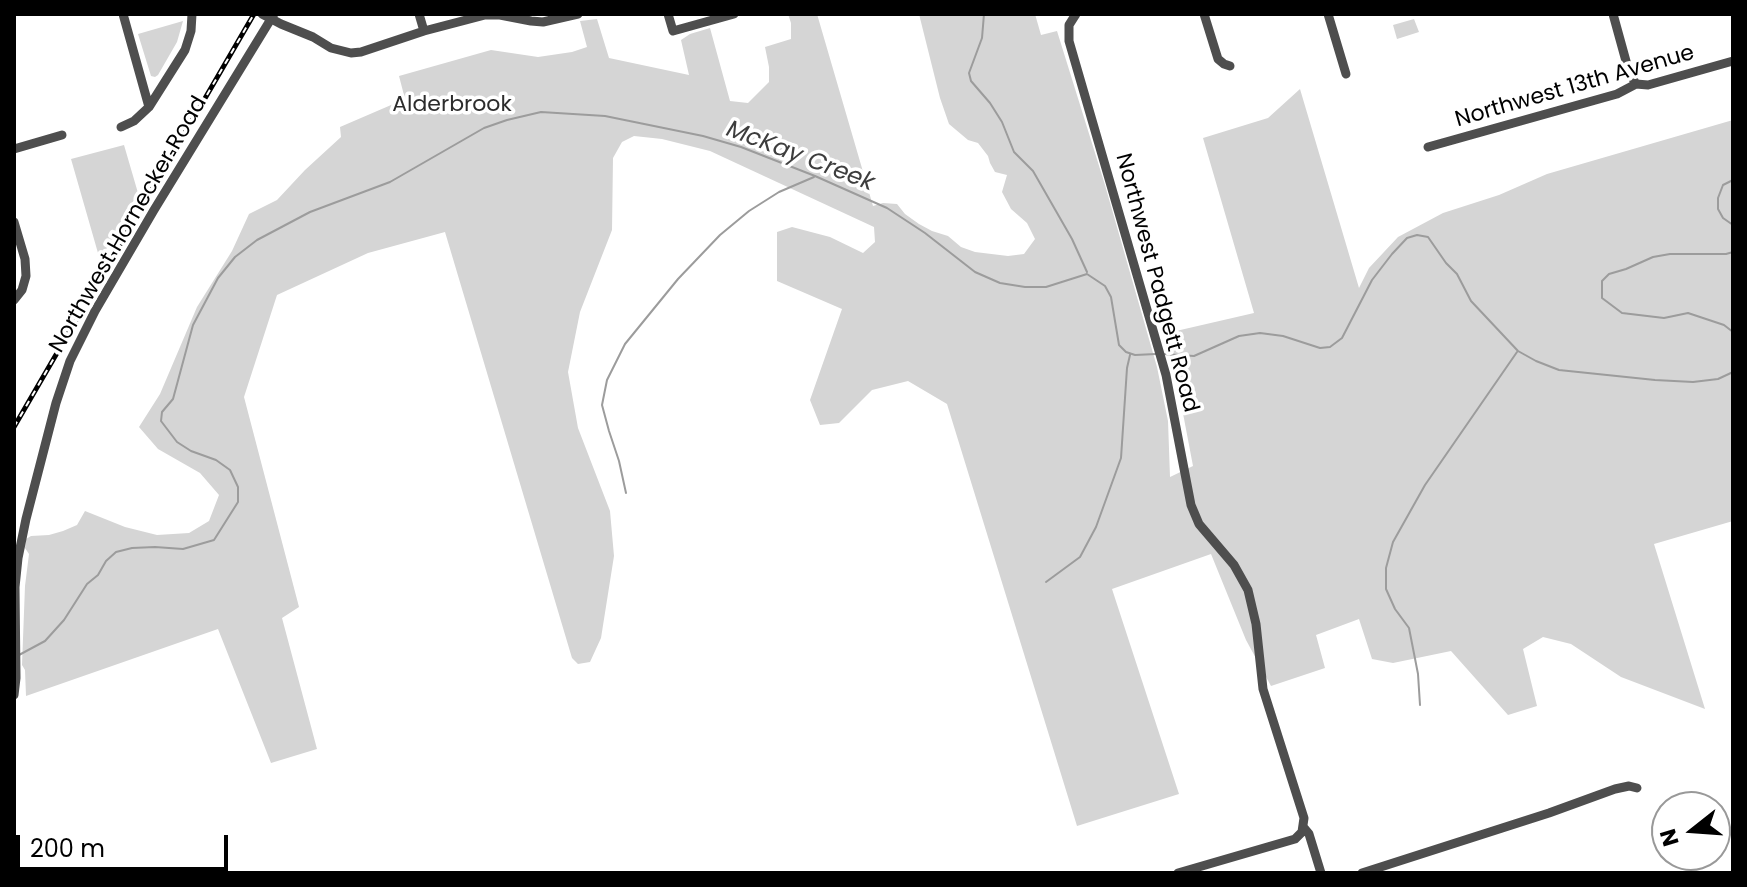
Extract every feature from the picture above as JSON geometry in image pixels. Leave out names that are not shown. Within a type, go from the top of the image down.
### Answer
[{"type":"street","points":[[123,14],[149,107]]},
{"type":"street","points":[[419,14],[424,31]]},
{"type":"street","points":[[269,16],[331,48],[351,53],[485,15],[543,22],[578,14]]},
{"type":"street","points":[[668,14],[673,31],[734,14]]},
{"type":"street","points":[[1204,14],[1218,59],[1230,66]]},
{"type":"street","points":[[1328,14],[1346,74]]},
{"type":"street","points":[[1613,14],[1629,72],[1636,84]]},
{"type":"street","name":"Northwest Hornecker Road","points":[[14,695],[17,567],[56,403],[70,361],[95,311],[269,16]]},
{"type":"street","points":[[121,127],[134,121],[149,107],[185,50],[192,18]]},
{"type":"street","name":"Northwest Padgett Road","points":[[1073,18],[1068,35],[1071,50],[1166,375],[1193,513],[1240,574],[1251,599],[1258,635],[1261,684],[1304,818],[1304,828],[1309,834],[1321,873]]},
{"type":"street","name":"Northwest 13th Avenue","points":[[1428,147],[1617,94],[1636,84],[1648,85],[1733,61]]},
{"type":"street","points":[[14,149],[62,135]]},
{"type":"street","points":[[14,222],[25,259],[26,276],[22,290],[14,300]]},
{"type":"street","points":[[1362,873],[1615,789],[1637,788]]},
{"type":"street","points":[[1178,873],[1208,869],[1295,839],[1304,828]]},
{"type":"green space","name":"Alderbrook","points":[[788,14],[817,14],[873,206],[897,204],[919,224],[948,236],[961,247],[1008,256],[1024,254],[1035,239],[1027,223],[1011,209],[1002,192],[1007,175],[995,172],[978,143],[968,140],[949,124],[919,14],[1035,14],[1041,35],[1057,31],[1157,367],[1168,421],[1170,477],[1193,466],[1174,366],[1163,334],[1254,313],[1203,138],[1268,118],[1300,89],[1359,288],[1369,268],[1398,237],[1443,213],[1499,195],[1547,174],[1733,120],[1733,521],[1654,544],[1705,709],[1621,677],[1571,644],[1543,637],[1523,649],[1537,706],[1508,715],[1451,651],[1393,663],[1372,659],[1359,619],[1316,635],[1325,668],[1271,686],[1246,640],[1211,554],[1112,589],[1179,794],[1077,826],[947,404],[908,381],[872,390],[839,423],[820,425],[810,400],[842,309],[777,281],[777,232],[792,227],[830,237],[863,253],[875,242],[874,227],[710,151],[662,139],[634,136],[622,142],[613,158],[612,230],[580,312],[568,372],[578,428],[610,511],[614,556],[601,638],[590,662],[578,664],[572,658],[445,232],[368,253],[277,295],[244,397],[299,607],[282,618],[317,749],[271,763],[218,629],[26,696],[22,665],[29,554],[25,548],[26,539],[77,525],[85,511],[125,527],[157,535],[189,533],[209,521],[219,495],[200,473],[158,449],[139,427],[160,394],[197,307],[232,251],[249,214],[277,200],[341,137],[340,127],[405,99],[399,76],[491,50],[538,57],[572,52],[587,47],[580,21],[597,19],[609,58],[689,75],[681,40],[710,28],[730,101],[748,103],[769,82],[765,47],[791,39]]},
{"type":"green space","points":[[1414,19],[1419,32],[1397,39],[1393,25]]},
{"type":"green space","points":[[183,21],[177,42],[158,75],[151,76],[138,34]]},
{"type":"green space","points":[[124,145],[138,193],[100,260],[71,159]]},
{"type":"waterway","points":[[984,14],[982,38],[969,73],[971,81],[1002,122],[1014,152],[1033,171],[1087,272]]},
{"type":"waterway","name":"McKay Creek","points":[[19,655],[45,641],[64,620],[87,584],[116,552],[132,548],[183,549],[214,540],[238,502],[238,487],[230,470],[177,442],[161,421],[162,412],[173,399],[193,325],[218,278],[235,257],[257,240],[310,212],[390,182],[484,128],[507,120],[541,112],[605,116],[741,147],[887,208],[975,272],[1000,283],[1046,287],[1087,274],[1105,286],[1111,297],[1119,345],[1135,355],[1156,354]]},
{"type":"waterway","points":[[626,493],[602,405],[607,380],[625,344],[678,279],[720,235],[779,192],[814,177]]},
{"type":"waterway","name":"McKay Creek","points":[[1733,180],[1723,185],[1718,198],[1718,209],[1723,218],[1733,225]]},
{"type":"waterway","name":"McKay Creek","points":[[1163,354],[1194,356],[1239,336],[1260,333],[1283,336],[1320,348],[1330,347],[1342,338],[1372,280],[1392,254],[1407,238],[1417,235],[1428,237],[1457,274],[1471,301],[1518,351],[1536,361],[1559,370],[1655,380],[1693,382],[1718,379],[1733,372]]},
{"type":"waterway","name":"McKay Creek","points":[[1733,252],[1653,257],[1609,274],[1602,281],[1602,298],[1622,313],[1664,318],[1688,313],[1724,325],[1733,332]]},
{"type":"waterway","points":[[1420,705],[1418,674],[1409,628],[1395,609],[1386,589],[1386,568],[1393,542],[1425,485],[1517,352]]},
{"type":"waterway","points":[[1046,582],[1080,557],[1096,527],[1121,458],[1130,355]]},
{"type":"railway","points":[[14,427],[254,14]]}]
